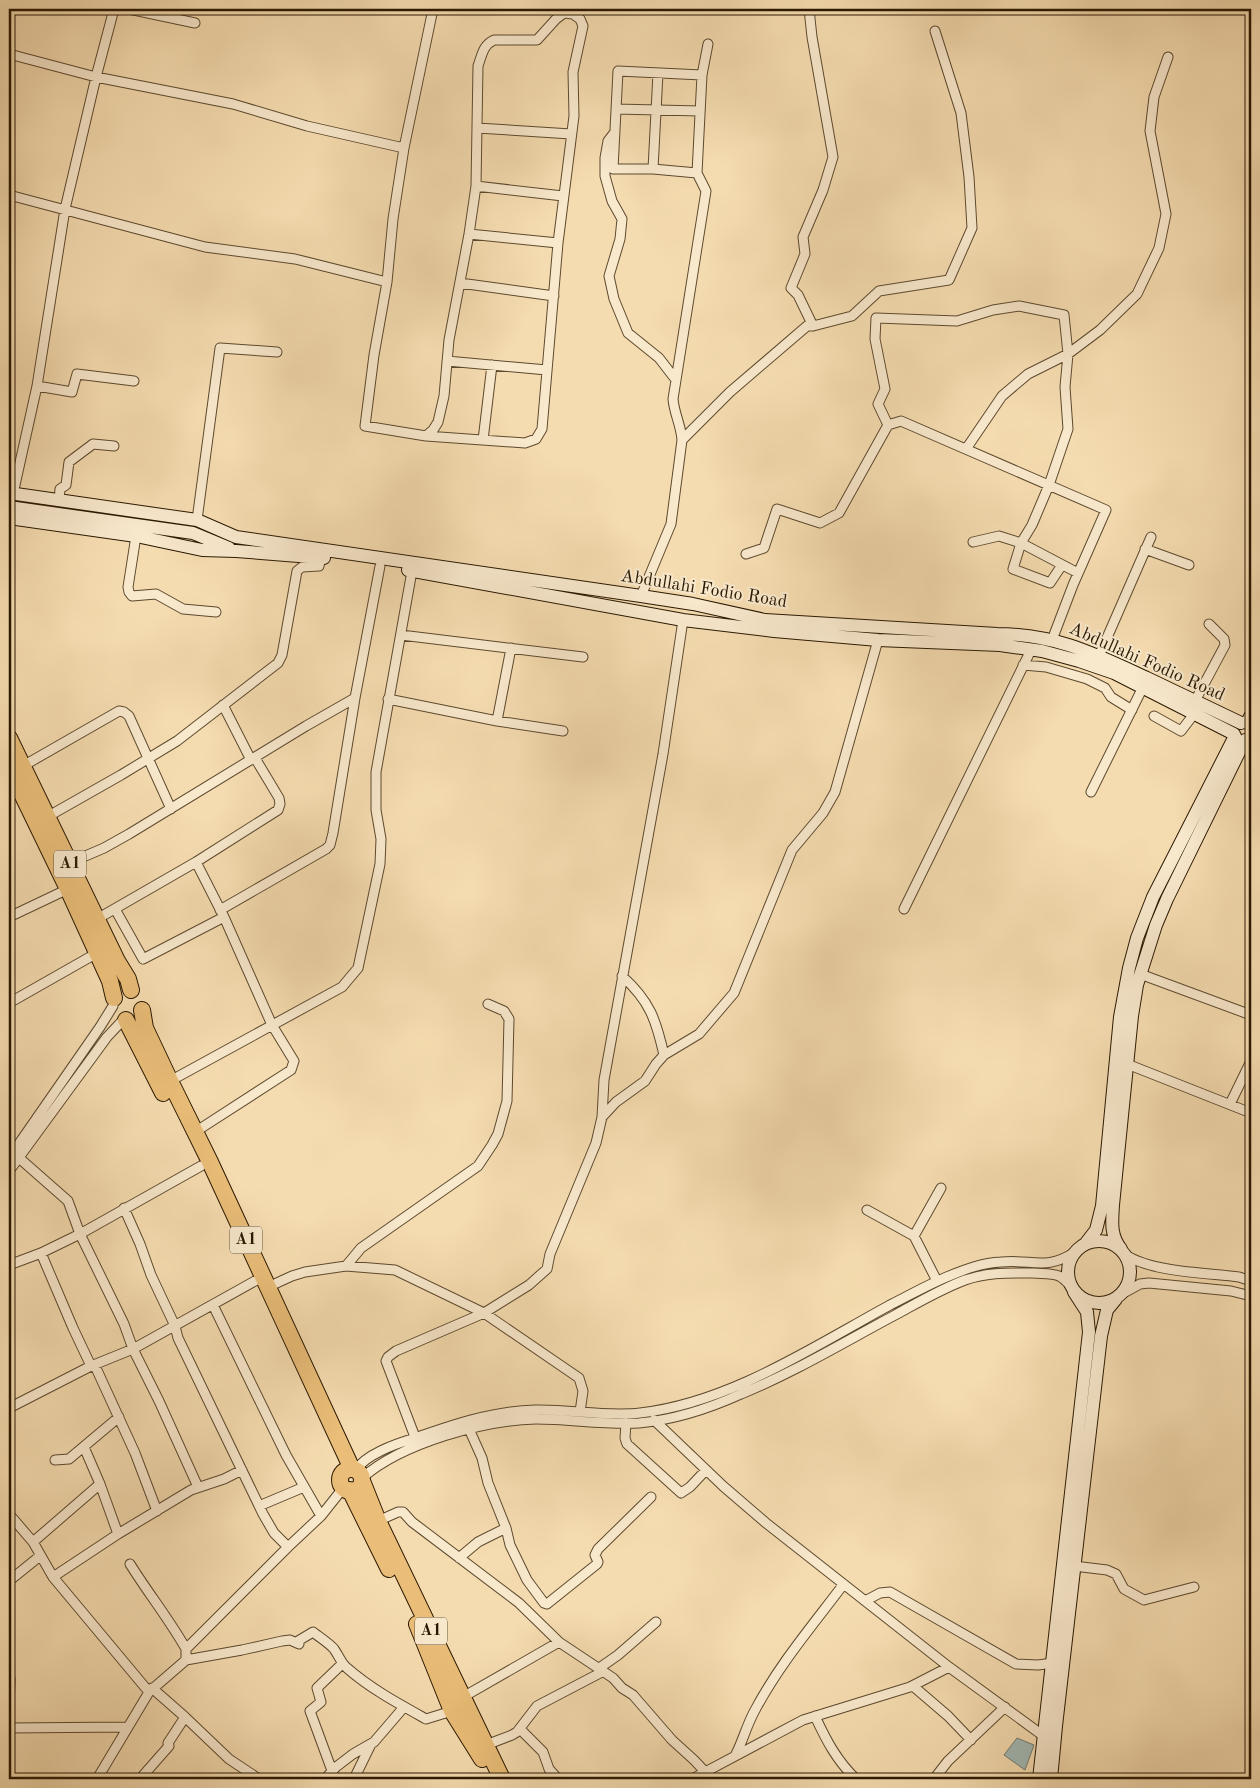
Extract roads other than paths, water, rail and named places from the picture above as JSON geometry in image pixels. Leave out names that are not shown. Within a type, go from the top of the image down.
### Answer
[{"type":"highway","name":"A1","points":[[9,738],[16,767],[110,982],[113,1002]]},
{"type":"highway","name":"A1","points":[[16,767],[47,817],[96,919],[128,979],[131,990]]},
{"type":"highway","points":[[131,990],[136,992],[142,1000],[142,1010],[135,1017],[125,1019],[116,1014],[113,1002],[121,991],[131,990]]},
{"type":"highway","name":"A1","points":[[142,1010],[145,1028],[195,1132],[262,1284],[353,1478],[417,1624],[452,1711],[482,1758],[492,1779]]},
{"type":"highway","name":"A1","points":[[125,1019],[262,1284]]},
{"type":"highway","name":"A1","points":[[353,1478],[378,1521],[502,1779]]},
{"type":"main road","points":[[11,493],[196,520],[236,537]]},
{"type":"main road","points":[[9,507],[193,533],[236,551]]},
{"type":"main road","name":"Abdullahi Fodio Road","points":[[9,518],[136,536],[202,550],[321,557],[412,571],[683,620],[774,631],[878,640],[1000,646],[1042,651],[1114,673],[1143,688],[1194,707]]},
{"type":"main road","points":[[208,540],[236,537]]},
{"type":"main road","name":"Abdullahi Fodio Road","points":[[236,537],[693,604],[765,620],[1022,634],[1052,640],[1099,656],[1194,707],[1246,731]]},
{"type":"main road","points":[[1049,1776],[1101,1336],[1107,1310],[1127,1286],[1130,1276],[1130,1265],[1113,1235],[1112,1218],[1132,1016],[1140,974],[1156,925],[1246,731]]},
{"type":"main road","points":[[1049,1776],[1045,1737],[1089,1332],[1087,1312],[1073,1289],[1068,1277],[1068,1268],[1070,1259],[1075,1252],[1086,1243],[1096,1230],[1102,1206],[1120,1018],[1129,968],[1137,938],[1154,897],[1246,731]]},
{"type":"main road","points":[[1086,1243],[1105,1241],[1114,1244],[1124,1252]]},
{"type":"main road","points":[[1073,1289],[1081,1298],[1098,1304],[1118,1297]]},
{"type":"street","points":[[11,493],[37,386],[65,209],[114,9]]},
{"type":"street","points":[[129,9],[195,23]]},
{"type":"street","points":[[426,436],[438,422],[444,396],[449,340],[469,234],[476,186],[478,66],[485,47],[494,40],[537,40],[556,18],[564,14],[573,14],[580,19],[583,26],[573,72],[574,116],[558,243],[542,429],[532,441],[525,443],[426,436],[365,426],[374,355],[387,282],[393,219],[404,148],[433,9]]},
{"type":"street","points":[[809,9],[812,38],[833,157],[823,190],[803,237],[805,254],[790,288],[798,295],[813,326]]},
{"type":"street","points":[[682,440],[744,380],[806,326],[852,316],[879,291],[949,280],[972,228],[969,177],[961,113],[935,30]]},
{"type":"street","points":[[641,596],[670,524],[682,440],[681,429],[673,410],[673,399],[706,191],[697,173],[702,75],[708,44]]},
{"type":"street","points":[[9,54],[96,77],[233,104],[307,126],[404,148]]},
{"type":"street","points":[[966,449],[1002,396],[1028,374],[1068,354],[1100,330],[1137,294],[1159,248],[1166,214],[1150,131],[1154,97],[1168,58]]},
{"type":"street","points":[[697,173],[613,169],[616,109],[618,71],[702,75]]},
{"type":"street","points":[[653,170],[658,73]]},
{"type":"street","points":[[616,109],[700,112]]},
{"type":"street","points":[[477,128],[571,134]]},
{"type":"street","points":[[615,132],[608,141],[605,158],[605,176],[612,201],[622,220],[620,239],[609,276],[614,300],[628,333],[660,358],[676,380]]},
{"type":"street","points":[[476,186],[564,196]]},
{"type":"street","points":[[9,195],[205,246],[295,259],[387,282]]},
{"type":"street","points":[[469,234],[558,243]]},
{"type":"street","points":[[460,283],[554,296]]},
{"type":"street","points":[[888,425],[878,404],[885,389],[875,339],[876,318],[957,321],[993,310],[1019,306],[1064,315],[1068,354],[1065,387],[1068,429],[1049,485],[1032,525],[1021,543],[1013,569],[1050,583],[1062,564]]},
{"type":"street","points":[[196,520],[220,348],[277,352]]},
{"type":"street","points":[[447,361],[547,370]]},
{"type":"street","points":[[483,440],[492,365]]},
{"type":"street","points":[[37,386],[72,392],[77,374],[134,382]]},
{"type":"street","points":[[746,554],[764,548],[777,510],[820,523],[839,513],[888,425],[901,421],[1106,510],[1078,573],[1052,640]]},
{"type":"street","points":[[59,501],[60,489],[66,485],[69,462],[93,444],[114,446]]},
{"type":"street","points":[[136,536],[128,587],[132,596],[156,594],[184,609],[216,612]]},
{"type":"street","points":[[973,542],[998,536],[1021,543],[1078,573]]},
{"type":"street","points":[[1099,656],[1150,537]]},
{"type":"street","points":[[1145,549],[1189,565]]},
{"type":"street","points":[[47,817],[177,741],[281,659],[297,571],[302,567],[319,566],[321,557]]},
{"type":"street","points":[[116,909],[143,959],[222,913],[330,845],[380,566]]},
{"type":"street","points":[[170,1081],[342,986],[358,968],[382,852],[375,795],[376,772],[412,571]]},
{"type":"street","points":[[415,1437],[386,1361],[388,1357],[396,1351],[484,1313],[528,1285],[547,1269],[550,1254],[596,1143],[602,1117],[604,1080],[663,754],[683,620]]},
{"type":"street","points":[[1154,716],[1182,731],[1225,645],[1224,639],[1208,624]]},
{"type":"street","points":[[401,635],[583,657]]},
{"type":"street","points":[[602,1117],[616,1102],[645,1081],[664,1055],[699,1034],[734,993],[792,850],[823,813],[835,792],[878,640]]},
{"type":"street","points":[[497,722],[511,648]]},
{"type":"street","points":[[904,909],[1031,650]]},
{"type":"street","points":[[1023,665],[1046,667],[1086,680],[1105,688],[1111,697],[1132,710]]},
{"type":"street","points":[[1091,792],[1143,688]]},
{"type":"street","points":[[69,863],[104,848],[355,698]]},
{"type":"street","points":[[388,698],[497,722],[563,731]]},
{"type":"street","points":[[96,919],[196,862],[278,810],[280,798],[253,759],[223,705]]},
{"type":"street","points":[[16,767],[119,711],[124,712],[129,716],[171,809]]},
{"type":"street","points":[[195,1132],[291,1070],[294,1062],[272,1025],[222,913],[196,862]]},
{"type":"street","points":[[9,917],[68,889]]},
{"type":"street","points":[[9,1003],[97,954]]},
{"type":"street","points":[[1140,974],[1251,1014]]},
{"type":"street","points":[[622,976],[638,990],[656,1021],[664,1055]]},
{"type":"street","points":[[9,1171],[13,1158],[100,1028],[113,1002]]},
{"type":"street","points":[[346,1266],[361,1248],[478,1166],[498,1134],[507,1101],[509,1019],[504,1011],[488,1004]]},
{"type":"street","points":[[13,1158],[107,1037],[125,1019]]},
{"type":"street","points":[[1230,1104],[1251,1061]]},
{"type":"street","points":[[1127,1064],[1251,1113]]},
{"type":"street","points":[[13,1158],[68,1201],[80,1234],[124,1324],[133,1349],[198,1487]]},
{"type":"street","points":[[9,1265],[41,1253],[80,1234],[200,1166]]},
{"type":"street","points":[[914,1236],[941,1188]]},
{"type":"street","points":[[124,1208],[151,1275],[175,1326],[178,1338],[259,1506],[274,1532],[288,1547]]},
{"type":"street","points":[[868,1210],[914,1236],[936,1281]]},
{"type":"street","points":[[186,1649],[321,1516],[353,1478],[360,1464],[365,1459],[415,1437],[463,1421],[500,1413],[530,1410],[641,1413],[680,1405],[722,1392],[768,1371],[936,1281],[981,1264],[1017,1261],[1050,1263],[1064,1259],[1075,1252]]},
{"type":"street","points":[[1124,1252],[1137,1262],[1239,1277],[1251,1281]]},
{"type":"street","points":[[41,1253],[73,1328],[91,1366],[96,1368],[135,1453],[156,1512]]},
{"type":"street","points":[[9,1408],[91,1366],[133,1349],[213,1305],[262,1284],[305,1272],[346,1266],[395,1270],[484,1313],[579,1378],[583,1390],[580,1412]]},
{"type":"street","points":[[353,1478],[400,1454],[469,1429],[511,1421],[537,1419],[626,1423],[654,1420],[704,1408],[746,1392],[941,1290],[966,1280],[1003,1272],[1048,1274],[1058,1276],[1073,1289]]},
{"type":"street","points":[[1118,1297],[1140,1284],[1148,1283],[1230,1291],[1251,1296]]},
{"type":"street","points":[[213,1305],[304,1487],[321,1516]]},
{"type":"street","points":[[55,1460],[69,1459],[119,1417]]},
{"type":"street","points":[[654,1420],[759,1517],[949,1667],[1045,1737]]},
{"type":"street","points":[[626,1423],[625,1438],[627,1444],[681,1493],[706,1470]]},
{"type":"street","points":[[469,1429],[482,1458],[488,1483],[506,1528],[510,1545],[527,1580],[544,1603],[547,1604],[597,1564],[595,1555],[598,1549],[651,1497]]},
{"type":"street","points":[[84,1447],[118,1534]]},
{"type":"street","points":[[53,1577],[185,1493],[224,1479],[242,1470]]},
{"type":"street","points":[[29,1541],[100,1484]]},
{"type":"street","points":[[259,1506],[304,1487]]},
{"type":"street","points":[[378,1521],[398,1512],[403,1512],[412,1522],[520,1603],[559,1642],[614,1678],[622,1688],[633,1695],[672,1740],[712,1779]]},
{"type":"street","points":[[9,1514],[53,1577],[151,1690],[185,1717],[229,1759],[259,1779]]},
{"type":"street","points":[[9,1520],[29,1541]]},
{"type":"street","points":[[459,1558],[478,1542],[506,1528]]},
{"type":"street","points":[[9,1581],[40,1556]]},
{"type":"street","points":[[130,1564],[173,1626],[186,1649],[186,1660]]},
{"type":"street","points":[[1074,1566],[1107,1570],[1116,1574],[1124,1589],[1144,1600],[1194,1587]]},
{"type":"street","points":[[736,1755],[754,1713],[767,1689],[797,1645],[843,1585]]},
{"type":"street","points":[[865,1601],[880,1593],[890,1592],[1016,1664],[1038,1665],[1053,1663]]},
{"type":"street","points":[[486,1746],[512,1735],[520,1729],[537,1706],[600,1670],[656,1622]]},
{"type":"street","points":[[97,1779],[151,1690],[186,1660],[282,1641],[290,1640],[299,1644],[298,1641],[312,1632],[334,1648],[342,1664],[369,1685],[404,1707],[426,1719],[452,1711]]},
{"type":"street","points":[[462,1697],[559,1642]]},
{"type":"street","points":[[336,1767],[331,1768],[310,1711],[320,1702],[317,1688],[342,1664]]},
{"type":"street","points":[[692,1779],[803,1720],[913,1686],[949,1667]]},
{"type":"street","points":[[9,1673],[9,1711]]},
{"type":"street","points":[[913,1686],[948,1716],[971,1740]]},
{"type":"street","points":[[354,1779],[371,1744],[404,1707]]},
{"type":"street","points":[[934,1779],[948,1761],[1005,1707]]},
{"type":"street","points":[[815,1716],[837,1759],[856,1779]]},
{"type":"street","points":[[140,1779],[169,1746],[168,1742],[185,1717]]},
{"type":"street","points":[[9,1728],[128,1727]]},
{"type":"street","points":[[520,1729],[543,1752],[549,1769],[558,1779]]},
{"type":"street","points":[[325,1779],[336,1767],[353,1754],[371,1744]]},
{"type":"water","points":[[1017,1738],[1034,1745],[1025,1770],[1004,1755]]}]
